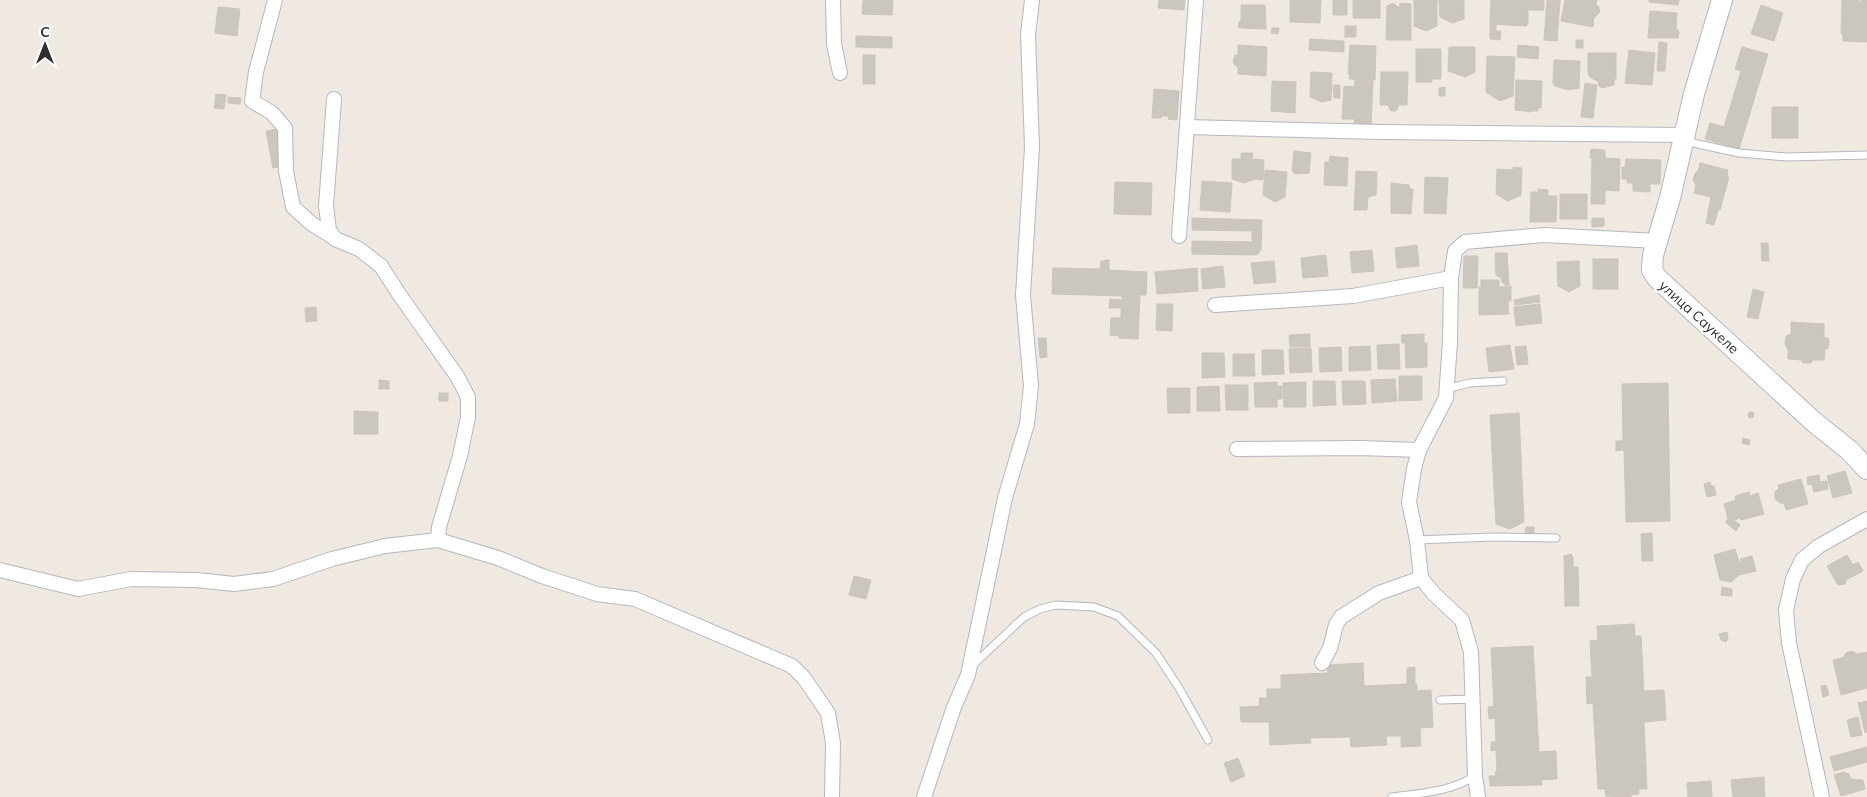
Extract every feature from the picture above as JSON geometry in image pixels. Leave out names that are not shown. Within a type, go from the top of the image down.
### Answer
[{"type":"street","points":[[275,0],[256,72],[252,101],[272,113],[285,128],[286,171],[293,207],[312,224],[335,239],[359,250],[381,266],[457,376],[468,397],[468,417],[460,456],[439,527],[438,540]]},
{"type":"street","points":[[832,0],[834,44],[840,73]]},
{"type":"street","points":[[924,797],[969,668],[1005,498],[1028,424],[1031,386],[1024,295],[1032,147],[1028,35],[1032,0]]},
{"type":"street","points":[[1179,236],[1196,0]]},
{"type":"street","name":"улица Саукеле","points":[[1722,0],[1694,94],[1670,198],[1653,255],[1652,270],[1657,278],[1814,422],[1849,450],[1867,469]]},
{"type":"street","points":[[333,237],[329,230],[326,206],[334,99]]},
{"type":"street","points":[[1187,127],[1684,138]]},
{"type":"street","points":[[1478,797],[1475,776],[1471,652],[1462,620],[1434,594],[1421,578],[1417,540],[1409,502],[1419,450],[1446,398],[1450,342],[1451,278],[1455,251],[1465,242],[1544,235],[1657,241]]},
{"type":"street","points":[[1215,305],[1353,296],[1451,278]]},
{"type":"street","points":[[1237,449],[1360,448],[1419,450]]},
{"type":"street","points":[[1822,797],[1790,643],[1786,610],[1791,586],[1802,560],[1819,546],[1867,520]]},
{"type":"street","points":[[0,570],[78,589],[131,579],[196,580],[234,584],[273,579],[332,559],[385,546],[438,540],[498,558],[542,576],[598,594],[635,599],[792,666],[804,678],[828,712],[833,743],[832,797]]},
{"type":"street","points":[[1322,663],[1330,648],[1336,625],[1341,617],[1379,593],[1421,578]]},
{"type":"lane","points":[[1684,138],[1739,153],[1786,157],[1867,155]]},
{"type":"lane","points":[[1446,389],[1469,383],[1503,381]]},
{"type":"lane","points":[[1417,540],[1493,536],[1556,538]]},
{"type":"lane","points":[[969,668],[1024,617],[1040,609],[1056,605],[1094,607],[1118,616],[1156,653],[1208,740]]},
{"type":"lane","points":[[1440,700],[1473,699]]},
{"type":"lane","points":[[1392,797],[1450,788],[1461,785],[1475,776]]},
{"type":"building","points":[[863,0],[893,0],[892,15],[862,14]]},
{"type":"building","points":[[1159,0],[1185,0],[1184,10],[1158,8]]},
{"type":"building","points":[[1290,0],[1321,0],[1320,23],[1290,22]]},
{"type":"building","points":[[1333,0],[1347,0],[1347,15],[1333,15]]},
{"type":"building","points":[[1353,0],[1380,0],[1380,18],[1353,18]]},
{"type":"building","points":[[1414,0],[1437,0],[1437,26],[1426,31],[1414,26]]},
{"type":"building","points":[[1439,0],[1464,0],[1464,19],[1452,23],[1440,17]]},
{"type":"building","points":[[1491,0],[1528,0],[1528,24],[1526,26],[1490,24]]},
{"type":"building","points":[[1529,0],[1544,0],[1544,10],[1528,10]]},
{"type":"building","points":[[1547,0],[1560,0],[1557,41],[1544,40]]},
{"type":"building","points":[[1565,0],[1597,0],[1596,5],[1599,7],[1600,12],[1594,18],[1593,27],[1561,21]]},
{"type":"building","points":[[1649,0],[1679,0],[1678,5],[1649,2]]},
{"type":"building","points":[[1842,0],[1858,0],[1861,2],[1861,0],[1867,0],[1867,42],[1843,41],[1841,33]]},
{"type":"building","points":[[1393,3],[1398,7],[1400,7],[1400,3],[1411,4],[1411,40],[1386,40],[1387,6]]},
{"type":"building","points":[[1241,5],[1265,5],[1266,29],[1238,27],[1241,20]]},
{"type":"building","points":[[1761,5],[1783,13],[1774,41],[1751,34]]},
{"type":"building","points":[[218,7],[240,9],[237,36],[215,33]]},
{"type":"building","points":[[1650,11],[1677,13],[1676,28],[1679,32],[1678,38],[1648,38]]},
{"type":"building","points":[[1490,25],[1496,25],[1496,31],[1501,31],[1500,40],[1490,39]]},
{"type":"building","points":[[1345,26],[1356,26],[1356,37],[1345,37]]},
{"type":"building","points":[[1272,28],[1279,28],[1278,34],[1271,33]]},
{"type":"building","points":[[856,36],[892,37],[892,48],[856,47]]},
{"type":"building","points":[[1310,39],[1344,41],[1344,52],[1309,50]]},
{"type":"building","points":[[1576,40],[1583,40],[1583,48],[1576,48]]},
{"type":"building","points":[[1659,42],[1667,43],[1665,71],[1657,71]]},
{"type":"building","points":[[1238,45],[1267,47],[1266,76],[1238,74],[1238,67],[1233,61],[1235,55],[1238,55]]},
{"type":"building","points":[[1350,45],[1376,46],[1375,80],[1349,79]]},
{"type":"building","points":[[1518,45],[1539,47],[1538,59],[1517,57]]},
{"type":"building","points":[[1449,47],[1475,47],[1475,72],[1465,77],[1448,71]]},
{"type":"building","points":[[1742,47],[1768,54],[1739,149],[1705,139],[1710,123],[1724,127],[1741,71],[1735,69]]},
{"type":"building","points":[[1416,49],[1441,49],[1441,79],[1432,79],[1432,82],[1416,82]]},
{"type":"building","points":[[1629,50],[1655,53],[1652,85],[1625,83]]},
{"type":"building","points":[[1588,53],[1616,53],[1616,79],[1614,79],[1614,85],[1602,88],[1599,86],[1598,81],[1591,78],[1588,74]]},
{"type":"building","points":[[863,55],[875,55],[875,84],[863,84]]},
{"type":"building","points":[[1487,56],[1515,57],[1513,96],[1500,101],[1486,92]]},
{"type":"building","points":[[1554,60],[1580,61],[1579,88],[1568,90],[1555,86],[1553,83]]},
{"type":"building","points":[[1311,72],[1332,73],[1331,100],[1322,102],[1310,97]]},
{"type":"building","points":[[1381,72],[1408,72],[1407,105],[1399,105],[1396,111],[1391,111],[1388,105],[1380,105]]},
{"type":"building","points":[[1355,80],[1373,81],[1371,126],[1354,126],[1355,119],[1342,119],[1344,86],[1354,87]]},
{"type":"building","points":[[1516,80],[1542,81],[1541,108],[1538,108],[1538,111],[1515,110]]},
{"type":"building","points":[[1272,81],[1296,82],[1295,113],[1271,111]]},
{"type":"building","points":[[1585,83],[1597,85],[1593,118],[1581,117]]},
{"type":"building","points":[[1333,85],[1340,85],[1340,98],[1334,98]]},
{"type":"building","points":[[1445,87],[1445,96],[1439,96],[1439,88]]},
{"type":"building","points":[[1154,89],[1179,91],[1177,120],[1168,119],[1169,116],[1152,118]]},
{"type":"building","points":[[216,94],[226,95],[224,109],[214,108]]},
{"type":"building","points":[[228,97],[241,98],[240,104],[228,103]]},
{"type":"building","points":[[1772,107],[1798,107],[1798,138],[1772,138]]},
{"type":"building","points":[[277,129],[283,166],[273,168],[266,131]]},
{"type":"building","points":[[1591,149],[1605,150],[1605,158],[1620,159],[1619,191],[1605,190],[1605,204],[1591,204]]},
{"type":"building","points":[[1294,151],[1311,153],[1309,173],[1295,174],[1292,171]]},
{"type":"building","points":[[1241,153],[1253,153],[1252,159],[1264,160],[1263,180],[1255,179],[1244,183],[1232,179],[1232,159],[1241,159]]},
{"type":"building","points":[[1330,156],[1348,158],[1347,186],[1324,185],[1325,162],[1329,162]]},
{"type":"building","points":[[1626,159],[1661,160],[1660,184],[1650,184],[1650,192],[1633,191],[1633,183],[1627,183],[1627,179],[1622,179],[1622,167],[1625,167]]},
{"type":"building","points":[[1700,163],[1728,170],[1727,177],[1729,177],[1714,225],[1706,223],[1711,197],[1694,193],[1696,186],[1693,179],[1696,172],[1698,172]]},
{"type":"building","points":[[1513,167],[1522,168],[1521,195],[1508,201],[1496,194],[1497,169],[1513,170]]},
{"type":"building","points":[[1265,170],[1287,172],[1285,197],[1275,202],[1263,195]]},
{"type":"building","points":[[1356,171],[1377,172],[1376,195],[1368,197],[1367,210],[1354,210]]},
{"type":"building","points":[[1425,177],[1448,178],[1446,214],[1424,213]]},
{"type":"building","points":[[1202,181],[1232,183],[1230,212],[1200,210]]},
{"type":"building","points":[[1115,182],[1152,183],[1151,215],[1114,214]]},
{"type":"building","points":[[1391,183],[1409,185],[1410,189],[1413,189],[1411,214],[1391,213]]},
{"type":"building","points":[[1538,189],[1548,190],[1548,196],[1557,196],[1556,222],[1530,222],[1531,192],[1538,192]]},
{"type":"building","points":[[1560,194],[1587,194],[1587,219],[1560,219]]},
{"type":"building","points":[[1192,218],[1262,220],[1261,250],[1257,255],[1192,254],[1192,241],[1252,242],[1252,231],[1192,230]]},
{"type":"building","points":[[1592,218],[1604,218],[1604,226],[1592,227]]},
{"type":"building","points":[[1761,243],[1768,243],[1769,261],[1762,261]]},
{"type":"building","points":[[1417,245],[1419,266],[1397,268],[1395,248]]},
{"type":"building","points":[[1372,250],[1374,271],[1352,273],[1350,252]]},
{"type":"building","points":[[1495,253],[1507,253],[1509,285],[1505,285],[1501,278],[1496,275]]},
{"type":"building","points":[[1326,255],[1328,276],[1303,278],[1301,258]]},
{"type":"building","points":[[1464,256],[1478,256],[1477,288],[1463,288]]},
{"type":"building","points":[[1593,259],[1618,259],[1618,289],[1593,289]]},
{"type":"building","points":[[1109,260],[1109,270],[1147,272],[1146,295],[1140,295],[1138,339],[1119,338],[1119,336],[1110,335],[1111,318],[1121,318],[1121,308],[1109,308],[1110,299],[1122,300],[1122,296],[1052,294],[1053,268],[1100,269],[1101,261]]},
{"type":"building","points":[[1274,261],[1276,282],[1254,284],[1251,263]]},
{"type":"building","points":[[1579,261],[1580,286],[1569,292],[1558,286],[1557,262]]},
{"type":"building","points":[[1223,266],[1225,287],[1203,289],[1201,269]]},
{"type":"building","points":[[1197,268],[1198,291],[1157,294],[1155,272]]},
{"type":"building","points":[[1481,280],[1499,280],[1499,287],[1511,286],[1511,301],[1508,301],[1509,314],[1479,315],[1479,287],[1481,287]]},
{"type":"building","points":[[1753,289],[1764,292],[1758,319],[1747,317]]},
{"type":"building","points":[[1539,295],[1540,302],[1515,305],[1514,300]]},
{"type":"building","points":[[1157,304],[1173,304],[1172,331],[1156,330]]},
{"type":"building","points":[[1540,304],[1542,323],[1516,326],[1514,307]]},
{"type":"building","points":[[316,307],[317,321],[306,322],[305,308]]},
{"type":"building","points":[[1791,322],[1824,324],[1824,338],[1828,338],[1829,341],[1828,348],[1825,349],[1824,360],[1813,360],[1811,363],[1803,363],[1801,360],[1788,359],[1788,350],[1785,344],[1786,336],[1791,334]]},
{"type":"building","points":[[1310,334],[1310,347],[1290,347],[1289,335]]},
{"type":"building","points":[[1424,334],[1424,342],[1402,343],[1401,335]]},
{"type":"building","points":[[1038,338],[1046,338],[1047,357],[1040,358]]},
{"type":"building","points":[[1405,343],[1427,343],[1427,367],[1406,368]]},
{"type":"building","points":[[1399,344],[1400,369],[1378,369],[1377,345]]},
{"type":"building","points":[[1510,345],[1514,369],[1489,372],[1486,348]]},
{"type":"building","points":[[1370,346],[1371,370],[1349,371],[1349,347]]},
{"type":"building","points":[[1526,346],[1528,364],[1517,365],[1515,347]]},
{"type":"building","points":[[1341,347],[1342,371],[1320,372],[1319,348]]},
{"type":"building","points":[[1311,348],[1312,372],[1290,373],[1289,349]]},
{"type":"building","points":[[1262,350],[1283,350],[1284,374],[1262,375]]},
{"type":"building","points":[[1202,353],[1224,353],[1225,377],[1202,378]]},
{"type":"building","points":[[1233,354],[1254,354],[1255,376],[1233,376]]},
{"type":"building","points":[[1399,376],[1422,376],[1422,400],[1399,401]]},
{"type":"building","points":[[1395,379],[1397,401],[1372,403],[1371,380]]},
{"type":"building","points":[[379,380],[389,381],[389,389],[379,389]]},
{"type":"building","points":[[1313,381],[1335,381],[1336,405],[1313,406]]},
{"type":"building","points":[[1342,381],[1365,381],[1366,404],[1343,405]]},
{"type":"building","points":[[1277,382],[1277,386],[1282,386],[1282,399],[1277,399],[1277,407],[1255,407],[1254,383]]},
{"type":"building","points":[[1306,382],[1306,407],[1284,407],[1283,383]]},
{"type":"building","points":[[1668,383],[1670,521],[1626,522],[1624,450],[1616,451],[1616,441],[1623,441],[1622,384]]},
{"type":"building","points":[[1225,385],[1248,385],[1248,410],[1226,410]]},
{"type":"building","points":[[1219,386],[1220,411],[1197,411],[1197,387]]},
{"type":"building","points":[[1167,388],[1190,388],[1190,413],[1168,413]]},
{"type":"building","points":[[439,393],[448,393],[448,401],[439,401]]},
{"type":"building","points":[[354,411],[378,412],[378,434],[354,434]]},
{"type":"building","points":[[1751,412],[1754,415],[1751,418],[1748,415]]},
{"type":"building","points":[[1519,413],[1524,522],[1510,529],[1496,524],[1490,415]]},
{"type":"building","points":[[1743,438],[1750,440],[1749,445],[1742,443]]},
{"type":"building","points":[[1845,471],[1852,493],[1833,498],[1827,476]]},
{"type":"building","points":[[1819,475],[1820,482],[1827,481],[1828,489],[1814,492],[1812,484],[1808,485],[1807,477]]},
{"type":"building","points":[[1801,479],[1808,504],[1786,510],[1784,503],[1780,503],[1775,499],[1775,492],[1779,488],[1778,485]]},
{"type":"building","points":[[1710,482],[1711,486],[1714,486],[1716,495],[1707,497],[1704,484]]},
{"type":"building","points":[[1749,492],[1750,496],[1758,493],[1764,514],[1734,520],[1740,525],[1736,531],[1725,522],[1728,519],[1724,504],[1736,500],[1735,496]]},
{"type":"building","points":[[1526,527],[1534,527],[1534,534],[1525,534]]},
{"type":"building","points":[[1652,533],[1653,561],[1642,561],[1641,534]]},
{"type":"building","points":[[1735,549],[1739,562],[1741,561],[1740,559],[1752,556],[1756,571],[1739,575],[1731,582],[1720,580],[1714,555]]},
{"type":"building","points":[[1571,554],[1573,557],[1573,567],[1578,567],[1579,606],[1565,606],[1564,556]]},
{"type":"building","points":[[1847,555],[1853,565],[1858,562],[1863,571],[1846,580],[1845,584],[1838,585],[1827,566]]},
{"type":"building","points":[[854,576],[871,580],[866,599],[849,595]]},
{"type":"building","points":[[1722,587],[1732,589],[1732,596],[1721,595]]},
{"type":"building","points":[[1634,624],[1635,636],[1641,636],[1644,691],[1664,690],[1666,720],[1644,722],[1647,789],[1639,789],[1639,794],[1631,795],[1631,797],[1606,796],[1605,789],[1598,789],[1593,703],[1587,704],[1586,677],[1592,677],[1590,641],[1598,640],[1597,626]]},
{"type":"building","points":[[1727,632],[1728,639],[1726,642],[1721,640],[1719,634]]},
{"type":"building","points":[[1533,646],[1539,752],[1556,751],[1557,779],[1541,780],[1542,785],[1490,786],[1489,776],[1496,776],[1495,772],[1497,772],[1496,750],[1491,751],[1491,742],[1496,742],[1495,718],[1489,719],[1488,707],[1494,706],[1491,648]]},
{"type":"building","points":[[1852,651],[1857,654],[1867,652],[1867,688],[1841,695],[1833,660],[1844,657],[1846,653]]},
{"type":"building","points":[[1363,663],[1364,686],[1407,684],[1407,668],[1415,667],[1417,691],[1431,690],[1433,727],[1420,728],[1421,746],[1401,747],[1401,736],[1386,736],[1387,745],[1351,747],[1350,737],[1310,738],[1311,743],[1270,745],[1269,722],[1241,722],[1240,707],[1260,706],[1259,698],[1267,698],[1267,689],[1281,689],[1281,675],[1328,673],[1327,665]]},
{"type":"building","points":[[1826,685],[1829,695],[1823,697],[1821,686]]},
{"type":"building","points":[[1867,701],[1867,732],[1865,733],[1858,703]]},
{"type":"building","points":[[1858,717],[1862,735],[1851,737],[1847,720]]},
{"type":"building","points":[[1867,747],[1867,762],[1834,771],[1830,757]]},
{"type":"building","points":[[1238,758],[1245,776],[1231,782],[1224,763]]},
{"type":"building","points":[[1843,772],[1849,774],[1851,779],[1863,780],[1865,789],[1841,796],[1834,775]]},
{"type":"building","points":[[1764,777],[1765,797],[1733,797],[1731,780]]},
{"type":"building","points":[[1711,781],[1712,797],[1688,797],[1687,783]]}]
